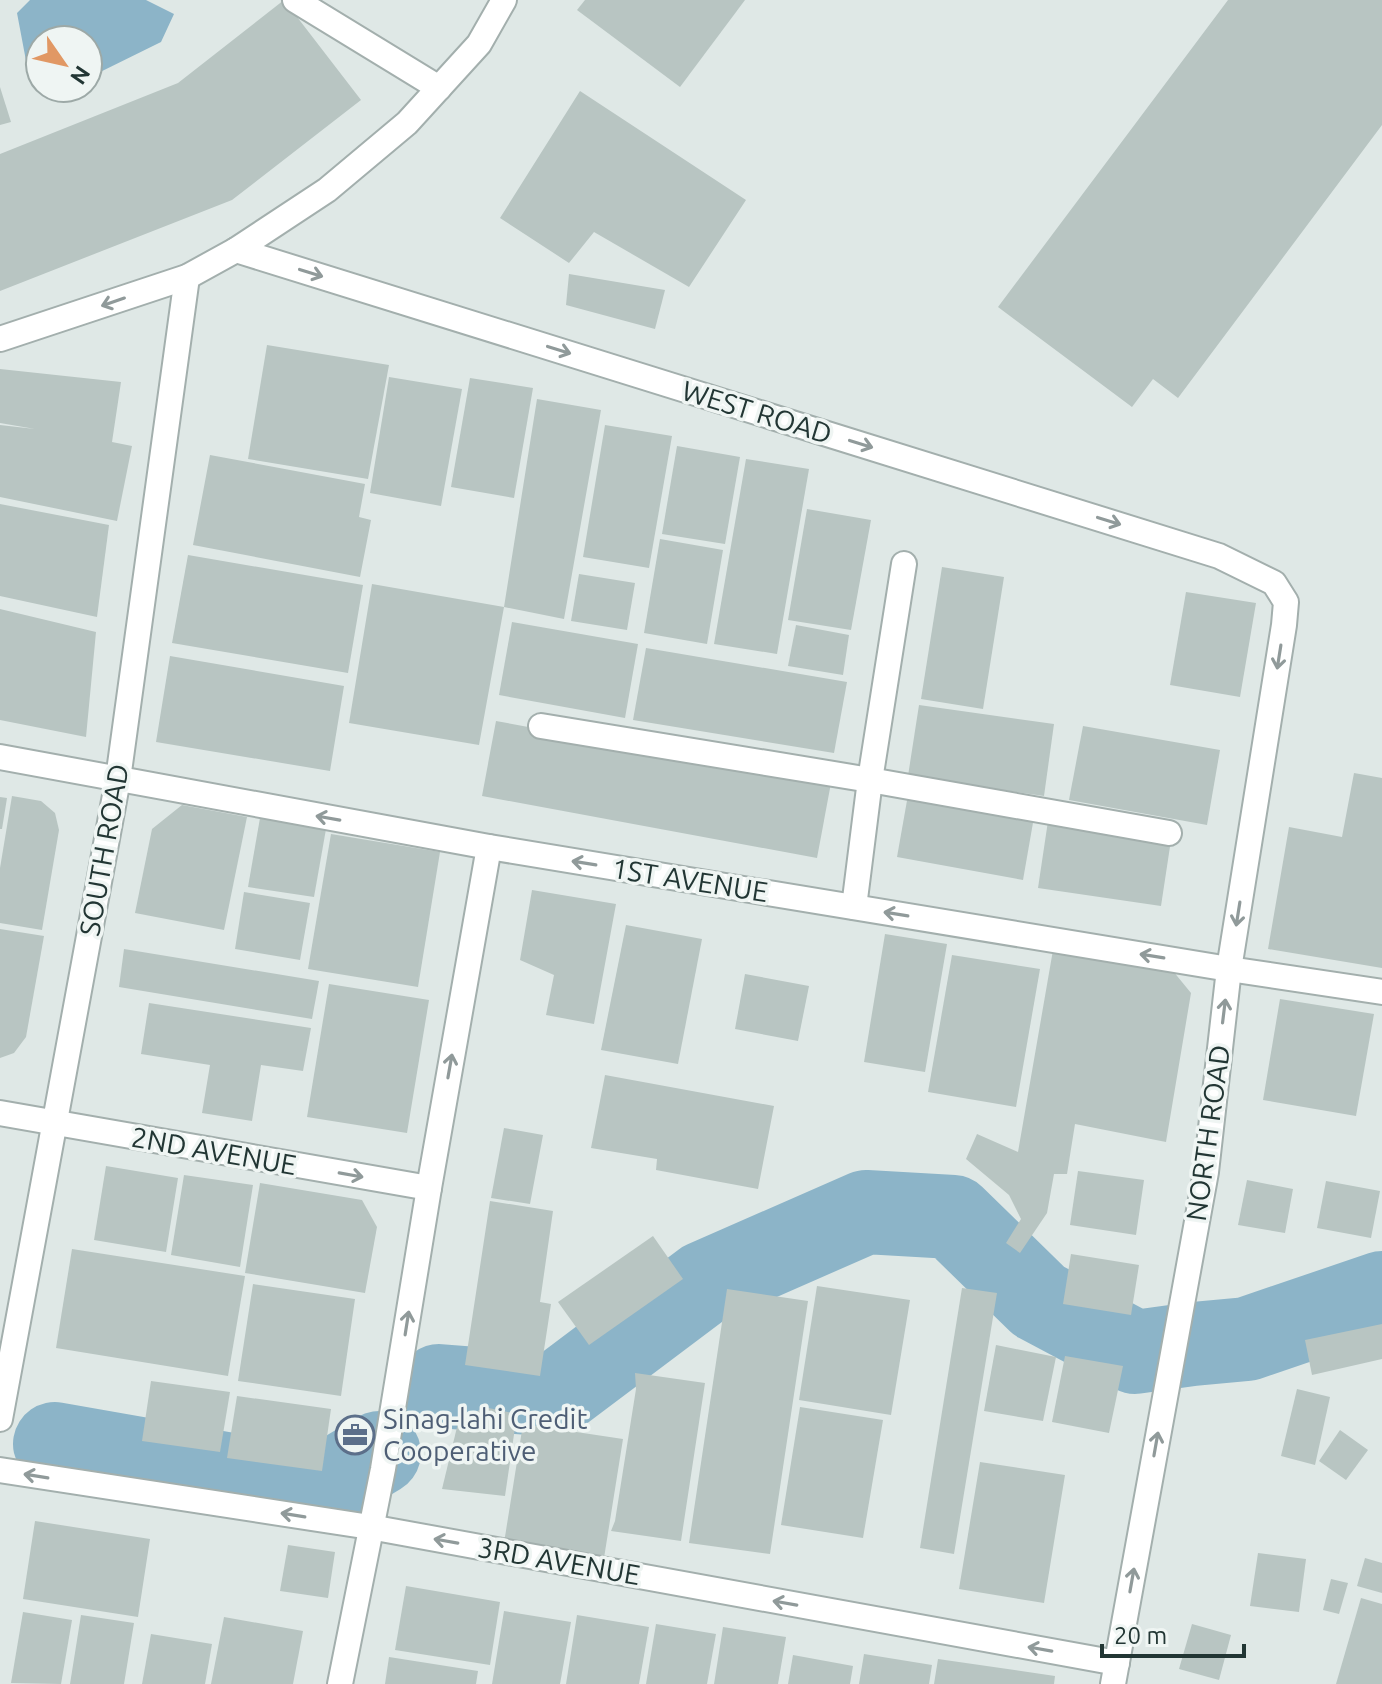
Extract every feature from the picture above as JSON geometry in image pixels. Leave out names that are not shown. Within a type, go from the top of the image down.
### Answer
[{"type":"street","points":[[295,0],[439,88]]},
{"type":"street","points":[[0,339],[187,277],[236,250],[327,190],[407,123],[479,44],[504,0]]},
{"type":"street","name":"WEST ROAD","points":[[236,250],[1219,556],[1274,583]]},
{"type":"street","name":"SOUTH ROAD","points":[[0,1419],[118,779],[187,277]]},
{"type":"street","points":[[854,907],[870,780],[904,564]]},
{"type":"street","name":"NORTH ROAD","points":[[1115,1674],[1206,1172],[1229,969],[1284,625],[1286,602],[1274,583]]},
{"type":"street","points":[[541,726],[1169,833]]},
{"type":"street","name":"1ST AVENUE","points":[[0,757],[489,847],[1382,992]]},
{"type":"street","points":[[340,1684],[383,1469],[489,847]]},
{"type":"street","name":"2ND AVENUE","points":[[0,1113],[429,1188]]},
{"type":"street","name":"3RD AVENUE","points":[[0,1470],[370,1527],[1115,1674]]},
{"type":"water","points":[[30,0],[146,0],[174,14],[161,42],[104,70],[104,24],[24,24],[24,50],[17,13]]},
{"type":"building","points":[[284,0],[361,100],[232,200],[0,291],[0,154],[178,83]]},
{"type":"building","points":[[585,0],[745,0],[680,87],[577,10]]},
{"type":"building","points":[[1228,0],[1382,0],[1382,125],[1178,398],[1153,379],[1132,407],[998,307]]},
{"type":"building","points":[[0,87],[11,122],[0,125]]},
{"type":"building","points":[[580,91],[746,200],[689,287],[594,232],[569,263],[500,218]]},
{"type":"building","points":[[569,274],[665,290],[655,329],[566,305]]},
{"type":"building","points":[[267,345],[389,365],[368,479],[248,459]]},
{"type":"building","points":[[0,369],[121,382],[112,442],[132,446],[117,521],[0,497],[0,425],[35,429],[0,423]]},
{"type":"building","points":[[389,377],[462,389],[441,506],[370,493]]},
{"type":"building","points":[[470,378],[533,388],[514,498],[451,487]]},
{"type":"building","points":[[537,399],[601,410],[564,619],[504,607]]},
{"type":"building","points":[[605,425],[672,436],[649,568],[583,557]]},
{"type":"building","points":[[677,446],[740,457],[725,544],[662,534]]},
{"type":"building","points":[[210,455],[365,484],[359,517],[371,520],[360,577],[193,545]]},
{"type":"building","points":[[746,459],[809,469],[777,654],[714,644]]},
{"type":"building","points":[[0,504],[109,525],[97,617],[0,596]]},
{"type":"building","points":[[807,509],[871,520],[851,630],[788,620]]},
{"type":"building","points":[[660,539],[723,550],[707,644],[644,633]]},
{"type":"building","points":[[188,555],[363,585],[348,673],[172,643]]},
{"type":"building","points":[[942,567],[1004,577],[983,709],[921,699]]},
{"type":"building","points":[[579,574],[635,583],[627,630],[571,621]]},
{"type":"building","points":[[372,584],[504,607],[479,745],[349,723]]},
{"type":"building","points":[[1186,592],[1256,603],[1240,697],[1170,685]]},
{"type":"building","points":[[0,609],[96,632],[86,737],[0,720]]},
{"type":"building","points":[[512,622],[638,644],[625,718],[499,695]]},
{"type":"building","points":[[796,625],[849,635],[843,675],[788,666]]},
{"type":"building","points":[[646,648],[847,682],[834,753],[633,720]]},
{"type":"building","points":[[170,656],[344,686],[330,771],[156,742]]},
{"type":"building","points":[[919,705],[1054,724],[1044,796],[908,776]]},
{"type":"building","points":[[496,721],[831,783],[817,858],[482,796]]},
{"type":"building","points":[[1083,726],[1220,750],[1207,825],[1069,800]]},
{"type":"building","points":[[1354,773],[1382,778],[1382,968],[1268,949],[1289,827],[1342,837]]},
{"type":"building","points":[[908,795],[1034,817],[1023,880],[897,857]]},
{"type":"building","points":[[12,796],[41,801],[55,813],[59,830],[42,930],[0,923],[0,868]]},
{"type":"building","points":[[0,797],[7,798],[2,829],[0,829]]},
{"type":"building","points":[[182,805],[247,817],[224,930],[135,913],[152,829]]},
{"type":"building","points":[[260,818],[326,829],[314,897],[248,887]]},
{"type":"building","points":[[1048,821],[1171,840],[1161,906],[1038,888]]},
{"type":"building","points":[[331,834],[440,852],[418,987],[308,969]]},
{"type":"building","points":[[532,890],[616,904],[594,1024],[546,1015],[554,975],[520,960]]},
{"type":"building","points":[[244,892],[310,903],[300,960],[235,949]]},
{"type":"building","points":[[626,925],[702,939],[678,1064],[601,1050]]},
{"type":"building","points":[[0,929],[44,936],[26,1037],[14,1053],[0,1058]]},
{"type":"building","points":[[885,934],[947,944],[925,1072],[864,1062]]},
{"type":"building","points":[[124,949],[319,981],[312,1019],[119,987]]},
{"type":"building","points":[[1053,950],[1173,971],[1191,993],[1166,1142],[1075,1124],[1067,1174],[1054,1174],[1047,1213],[1020,1253],[1006,1243],[1021,1219],[1009,1195],[966,1159],[977,1134],[1018,1152]]},
{"type":"building","points":[[952,955],[1040,969],[1016,1107],[928,1092]]},
{"type":"building","points":[[745,974],[809,986],[798,1041],[735,1029]]},
{"type":"building","points":[[329,984],[429,1000],[407,1133],[307,1117]]},
{"type":"building","points":[[1280,999],[1374,1014],[1356,1116],[1263,1100]]},
{"type":"building","points":[[149,1003],[311,1028],[303,1071],[261,1065],[252,1121],[202,1113],[210,1065],[141,1054]]},
{"type":"building","points":[[605,1075],[774,1106],[758,1189],[656,1170],[657,1159],[591,1148]]},
{"type":"building","points":[[504,1128],[543,1135],[530,1204],[491,1198]]},
{"type":"building","points":[[106,1166],[178,1178],[166,1252],[94,1240]]},
{"type":"building","points":[[1078,1171],[1144,1180],[1136,1235],[1070,1225]]},
{"type":"building","points":[[184,1175],[253,1185],[240,1267],[171,1255]]},
{"type":"building","points":[[1247,1180],[1293,1189],[1285,1233],[1238,1225]]},
{"type":"building","points":[[1326,1181],[1380,1191],[1371,1238],[1317,1228]]},
{"type":"building","points":[[260,1183],[362,1200],[377,1227],[365,1293],[245,1273]]},
{"type":"building","points":[[490,1201],[553,1211],[540,1302],[551,1304],[540,1376],[465,1365]]},
{"type":"building","points":[[653,1236],[683,1279],[589,1345],[558,1302]]},
{"type":"building","points":[[72,1249],[245,1276],[228,1376],[56,1348]]},
{"type":"building","points":[[1071,1254],[1139,1265],[1131,1315],[1063,1304]]},
{"type":"building","points":[[253,1284],[355,1299],[341,1396],[238,1381]]},
{"type":"building","points":[[817,1286],[910,1300],[891,1415],[799,1400]]},
{"type":"building","points":[[962,1288],[997,1293],[954,1554],[920,1548]]},
{"type":"building","points":[[727,1289],[808,1301],[770,1554],[689,1543]]},
{"type":"building","points":[[1382,1324],[1382,1359],[1312,1375],[1305,1340]]},
{"type":"building","points":[[996,1345],[1056,1357],[1043,1421],[984,1411]]},
{"type":"building","points":[[1065,1356],[1123,1366],[1109,1433],[1052,1422]]},
{"type":"building","points":[[635,1373],[705,1383],[681,1541],[611,1531],[636,1389]]},
{"type":"building","points":[[151,1381],[230,1392],[220,1452],[142,1441]]},
{"type":"building","points":[[1297,1389],[1330,1397],[1315,1465],[1281,1456]]},
{"type":"building","points":[[237,1396],[331,1409],[322,1471],[227,1458]]},
{"type":"building","points":[[484,1407],[517,1414],[505,1496],[442,1489],[458,1423]]},
{"type":"building","points":[[800,1407],[883,1420],[863,1538],[781,1525]]},
{"type":"building","points":[[523,1424],[623,1439],[604,1558],[504,1543]]},
{"type":"building","points":[[1340,1430],[1368,1450],[1346,1480],[1319,1461]]},
{"type":"building","points":[[980,1462],[1065,1475],[1044,1603],[959,1589]]},
{"type":"building","points":[[35,1521],[150,1539],[138,1617],[23,1599]]},
{"type":"building","points":[[288,1545],[335,1552],[328,1598],[280,1591]]},
{"type":"building","points":[[1258,1553],[1306,1559],[1299,1612],[1250,1606]]},
{"type":"building","points":[[1365,1558],[1382,1563],[1382,1593],[1357,1586]]},
{"type":"building","points":[[1331,1579],[1348,1583],[1339,1614],[1323,1610]]},
{"type":"building","points":[[406,1586],[500,1602],[490,1665],[395,1650]]},
{"type":"building","points":[[1361,1598],[1382,1604],[1382,1684],[1336,1684]]},
{"type":"building","points":[[504,1611],[571,1622],[560,1684],[492,1684]]},
{"type":"building","points":[[23,1612],[72,1620],[61,1684],[11,1683]]},
{"type":"building","points":[[81,1615],[134,1623],[124,1684],[70,1684]]},
{"type":"building","points":[[577,1615],[649,1627],[639,1684],[566,1684]]},
{"type":"building","points":[[224,1617],[303,1631],[293,1684],[211,1684]]},
{"type":"building","points":[[656,1624],[716,1634],[707,1684],[646,1684]]},
{"type":"building","points":[[1192,1624],[1231,1635],[1219,1680],[1179,1669]]},
{"type":"building","points":[[723,1627],[786,1637],[778,1684],[714,1684]]},
{"type":"building","points":[[151,1634],[212,1644],[205,1684],[142,1684]]},
{"type":"building","points":[[864,1654],[932,1665],[929,1684],[859,1684]]},
{"type":"building","points":[[793,1655],[853,1666],[850,1684],[788,1684]]},
{"type":"building","points":[[389,1657],[478,1671],[476,1684],[385,1684]]},
{"type":"building","points":[[938,1659],[1055,1676],[1054,1684],[934,1684]]},
{"type":"waterway","points":[[439,1386],[555,1395],[704,1283],[866,1212],[953,1217],[1039,1301],[1135,1352],[1247,1339],[1382,1293]]},
{"type":"waterway","points":[[55,1444],[317,1490],[379,1453]]},
{"type":"place","name":"Sinag-lahi Credit Cooperative","points":[[355,1435]]}]
